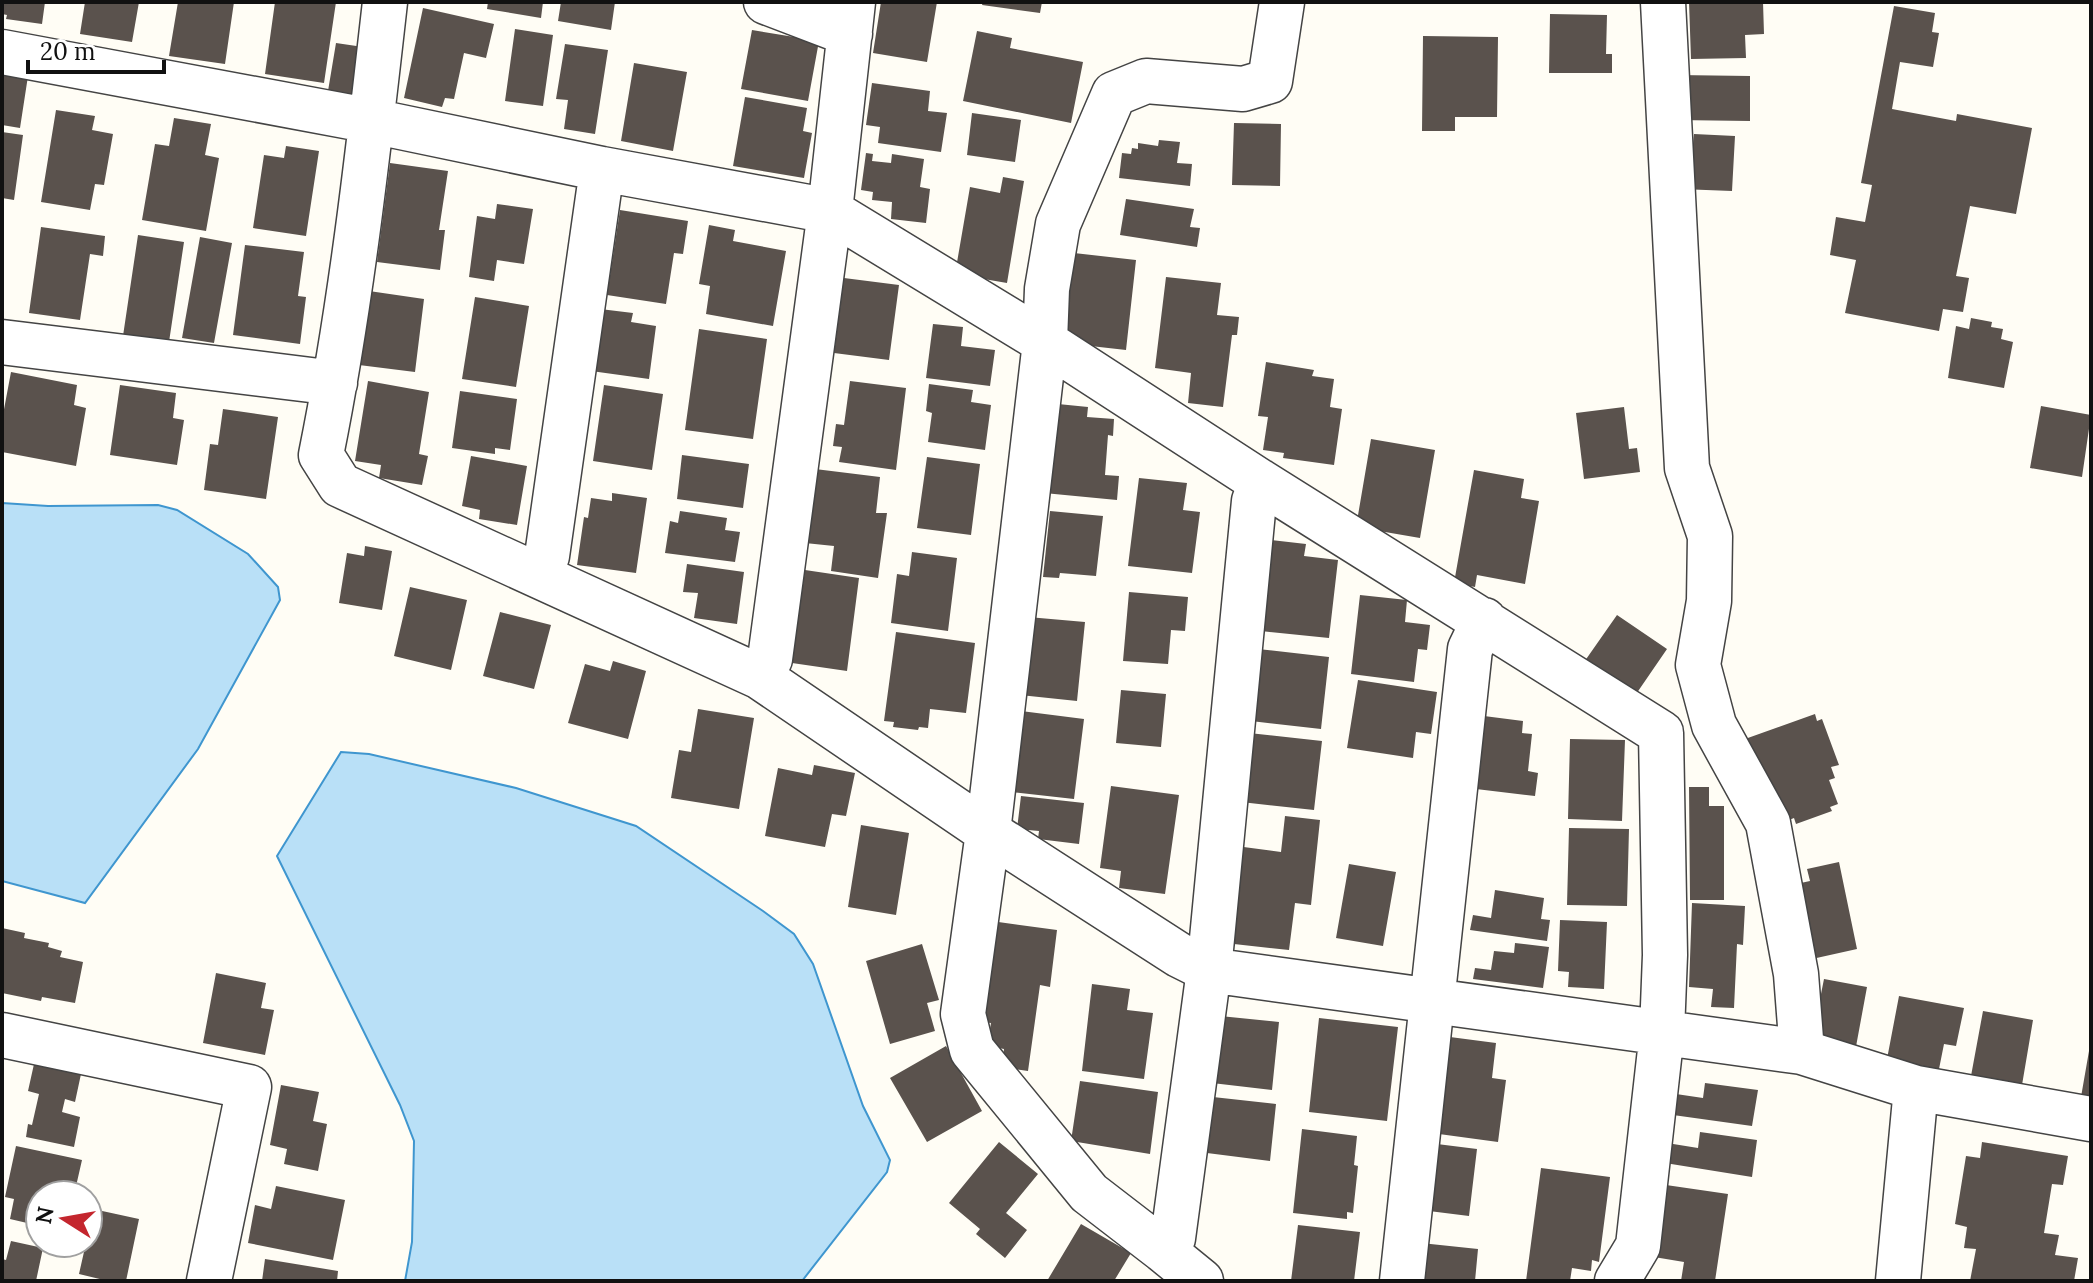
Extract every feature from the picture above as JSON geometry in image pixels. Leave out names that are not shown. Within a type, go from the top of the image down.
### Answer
[{"type":"street","points":[[385,2],[372,121],[335,383],[321,455],[340,485],[760,677],[988,832],[1179,955],[1209,970],[1802,1052],[1916,1088],[2091,1119]]},
{"type":"street","points":[[760,677],[770,659],[830,211],[852,18],[766,2]]},
{"type":"street","points":[[1201,1281],[1089,1193],[972,1050],[963,1014],[988,832],[1045,342],[1047,289],[1058,224],[1114,94],[1146,81],[1243,89],[1270,81],[1282,2]]},
{"type":"street","points":[[1663,2],[1687,468],[1710,536],[1709,601],[1698,665],[1714,725],[1768,823],[1796,974],[1802,1052]]},
{"type":"street","points":[[2,52],[830,211],[1045,342],[1261,482],[1661,733],[1665,955],[1662,1032],[1638,1246],[1617,1281]]},
{"type":"street","points":[[539,574],[547,556],[602,169]]},
{"type":"street","points":[[2,342],[335,383]]},
{"type":"street","points":[[1163,1250],[1173,1238],[1209,970],[1254,501],[1261,482]]},
{"type":"street","points":[[1402,1281],[1470,649],[1484,620]]},
{"type":"street","points":[[2,1035],[249,1087],[209,1281]]},
{"type":"street","points":[[1898,1281],[1916,1088]]},
{"type":"water","points":[[2,503],[48,506],[158,505],[177,510],[248,554],[278,587],[280,600],[198,749],[85,903],[2,881]]},
{"type":"water","points":[[341,752],[369,754],[516,788],[636,826],[794,934],[813,964],[863,1106],[890,1160],[887,1172],[802,1281],[405,1281],[412,1242],[414,1141],[400,1105],[277,856]]},
{"type":"building","points":[[2,2],[45,2],[42,24],[6,19],[7,15],[2,14]]},
{"type":"building","points":[[85,2],[139,2],[132,42],[80,34]]},
{"type":"building","points":[[178,2],[234,2],[225,64],[169,56]]},
{"type":"building","points":[[275,2],[336,2],[324,83],[265,74]]},
{"type":"building","points":[[488,2],[543,2],[541,18],[487,9]]},
{"type":"building","points":[[561,2],[615,2],[611,30],[558,21]]},
{"type":"building","points":[[881,2],[937,2],[927,62],[873,53]]},
{"type":"building","points":[[983,2],[1042,2],[1040,13],[982,5]]},
{"type":"building","points":[[1689,2],[1763,2],[1764,34],[1745,35],[1746,58],[1691,59]]},
{"type":"building","points":[[1894,6],[1935,13],[1932,32],[1939,33],[1933,67],[1900,62],[1892,109],[1956,121],[1957,114],[2032,128],[2016,214],[1970,206],[1956,276],[1969,278],[1963,312],[1943,309],[1939,331],[1845,313],[1856,260],[1830,255],[1836,217],[1865,222],[1872,185],[1861,183]]},
{"type":"building","points":[[423,8],[494,24],[486,58],[464,53],[454,99],[445,98],[442,107],[404,98]]},
{"type":"building","points":[[1550,14],[1607,15],[1606,54],[1612,54],[1612,73],[1549,73]]},
{"type":"building","points":[[515,29],[553,35],[543,106],[505,101]]},
{"type":"building","points":[[752,30],[819,41],[808,101],[741,89]]},
{"type":"building","points":[[977,31],[1012,38],[1010,48],[1083,62],[1071,123],[963,101]]},
{"type":"building","points":[[1423,36],[1498,37],[1497,117],[1455,117],[1455,131],[1422,131]]},
{"type":"building","points":[[336,43],[370,48],[363,97],[328,91]]},
{"type":"building","points":[[565,44],[608,50],[595,134],[564,129],[568,100],[556,99]]},
{"type":"building","points":[[634,63],[687,72],[673,151],[621,141]]},
{"type":"building","points":[[2,72],[28,76],[20,128],[2,125]]},
{"type":"building","points":[[1677,75],[1750,76],[1750,121],[1676,120]]},
{"type":"building","points":[[872,83],[930,91],[928,111],[947,113],[941,152],[878,143],[880,127],[866,125]]},
{"type":"building","points":[[745,97],[807,108],[803,131],[812,133],[804,178],[733,166]]},
{"type":"building","points":[[56,110],[95,116],[92,130],[113,134],[104,185],[95,184],[90,210],[41,202]]},
{"type":"building","points":[[972,113],[1021,120],[1015,162],[967,155]]},
{"type":"building","points":[[174,118],[211,124],[205,155],[219,158],[206,231],[142,220],[155,144],[169,146]]},
{"type":"building","points":[[1234,123],[1281,124],[1280,186],[1232,185]]},
{"type":"building","points":[[2,132],[23,135],[14,200],[2,198]]},
{"type":"building","points":[[1694,134],[1735,136],[1732,191],[1680,189],[1692,154]]},
{"type":"building","points":[[1159,140],[1180,142],[1177,163],[1192,164],[1190,186],[1119,178],[1122,153],[1131,154],[1132,148],[1138,149],[1138,143],[1158,146]]},
{"type":"building","points":[[286,146],[319,151],[306,236],[253,228],[264,155],[284,158]]},
{"type":"building","points":[[866,153],[873,154],[872,161],[891,163],[892,154],[924,159],[920,187],[930,189],[926,223],[891,219],[892,202],[872,200],[873,192],[861,190]]},
{"type":"building","points":[[390,163],[448,171],[439,230],[445,230],[440,270],[377,262]]},
{"type":"building","points":[[1003,177],[1024,181],[1007,283],[955,274],[970,187],[1000,193]]},
{"type":"building","points":[[1126,199],[1194,209],[1190,227],[1200,228],[1197,247],[1120,235]]},
{"type":"building","points":[[497,204],[533,209],[524,264],[497,260],[494,281],[469,277],[477,216],[495,219]]},
{"type":"building","points":[[620,210],[688,221],[683,254],[674,253],[666,304],[607,295]]},
{"type":"building","points":[[709,225],[735,230],[733,241],[786,251],[773,326],[706,314],[710,286],[699,284]]},
{"type":"building","points":[[41,227],[105,236],[103,256],[90,254],[80,320],[29,313]]},
{"type":"building","points":[[138,235],[184,242],[169,342],[123,336]]},
{"type":"building","points":[[200,237],[232,243],[214,343],[182,338]]},
{"type":"building","points":[[245,245],[304,252],[298,296],[306,297],[300,344],[233,335]]},
{"type":"building","points":[[1074,253],[1136,260],[1126,350],[1064,343]]},
{"type":"building","points":[[1166,277],[1221,283],[1217,315],[1239,317],[1237,335],[1232,335],[1223,407],[1188,403],[1191,373],[1155,368]]},
{"type":"building","points":[[844,278],[899,285],[889,360],[834,353]]},
{"type":"building","points":[[369,291],[424,299],[415,372],[359,365]]},
{"type":"building","points":[[475,297],[529,306],[516,387],[462,379]]},
{"type":"building","points":[[600,309],[633,313],[631,322],[656,326],[649,379],[591,371]]},
{"type":"building","points":[[1971,318],[1992,322],[1991,327],[2003,329],[2001,339],[2013,342],[2004,388],[1948,378],[1956,326],[1969,329]]},
{"type":"building","points":[[933,324],[963,327],[961,346],[995,350],[990,386],[926,378]]},
{"type":"building","points":[[699,329],[767,339],[753,439],[685,430]]},
{"type":"building","points":[[1266,362],[1314,370],[1312,376],[1334,379],[1330,407],[1342,409],[1334,465],[1283,458],[1284,453],[1263,450],[1268,417],[1258,416]]},
{"type":"building","points":[[11,372],[77,385],[74,405],[86,408],[76,466],[2,452],[2,420]]},
{"type":"building","points":[[368,381],[429,392],[419,454],[428,456],[422,485],[379,478],[381,465],[355,461]]},
{"type":"building","points":[[850,381],[906,388],[896,470],[839,462],[842,447],[833,446],[836,424],[844,425]]},
{"type":"building","points":[[929,384],[973,390],[971,402],[991,405],[985,450],[928,442],[932,413],[926,411]]},
{"type":"building","points":[[120,385],[176,393],[173,418],[184,420],[177,465],[110,455]]},
{"type":"building","points":[[604,385],[663,394],[652,470],[593,461]]},
{"type":"building","points":[[460,391],[517,399],[510,450],[495,448],[495,454],[452,448]]},
{"type":"building","points":[[1058,404],[1088,407],[1087,417],[1114,419],[1113,436],[1108,435],[1105,475],[1119,476],[1117,500],[1044,493]]},
{"type":"building","points":[[2041,406],[2091,415],[2082,477],[2030,468]]},
{"type":"building","points":[[1624,407],[1629,449],[1637,448],[1640,472],[1584,479],[1576,413]]},
{"type":"building","points":[[223,409],[278,417],[266,499],[204,490],[210,444],[218,445]]},
{"type":"building","points":[[1371,439],[1435,450],[1420,538],[1356,527]]},
{"type":"building","points":[[682,455],[749,464],[743,508],[677,499]]},
{"type":"building","points":[[471,456],[527,466],[517,525],[479,519],[480,510],[462,506]]},
{"type":"building","points":[[927,457],[980,464],[971,535],[917,528]]},
{"type":"building","points":[[815,469],[880,477],[876,513],[887,513],[878,578],[831,571],[834,546],[805,543]]},
{"type":"building","points":[[1474,470],[1524,479],[1521,498],[1539,501],[1525,584],[1477,575],[1475,587],[1454,583]]},
{"type":"building","points":[[1139,478],[1187,483],[1183,510],[1200,512],[1192,573],[1128,566]]},
{"type":"building","points":[[612,493],[647,498],[636,573],[577,565],[584,517],[588,518],[591,498],[612,501]]},
{"type":"building","points":[[680,511],[727,518],[725,530],[740,532],[735,562],[665,553],[670,521],[678,523]]},
{"type":"building","points":[[1050,511],[1103,516],[1096,576],[1060,573],[1059,578],[1043,577]]},
{"type":"building","points":[[1271,540],[1306,544],[1304,556],[1338,560],[1329,638],[1261,631]]},
{"type":"building","points":[[365,546],[392,551],[382,610],[339,603],[347,553],[364,556]]},
{"type":"building","points":[[912,552],[957,558],[948,631],[891,623],[897,574],[909,576]]},
{"type":"building","points":[[687,564],[744,572],[737,624],[694,618],[698,593],[683,592]]},
{"type":"building","points":[[805,570],[859,578],[847,671],[792,663]]},
{"type":"building","points":[[410,587],[467,600],[451,670],[394,656]]},
{"type":"building","points":[[1129,592],[1188,597],[1185,631],[1171,630],[1168,664],[1123,661]]},
{"type":"building","points":[[1360,595],[1407,600],[1405,622],[1430,625],[1427,650],[1418,649],[1414,682],[1351,674]]},
{"type":"building","points":[[500,612],[551,625],[534,689],[483,676]]},
{"type":"building","points":[[1617,615],[1667,649],[1632,700],[1582,665]]},
{"type":"building","points":[[1028,617],[1085,622],[1077,701],[1020,695]]},
{"type":"building","points":[[896,632],[975,643],[966,713],[930,709],[928,728],[919,727],[918,730],[893,727],[894,722],[884,721]]},
{"type":"building","points":[[1258,649],[1329,657],[1321,729],[1251,721]]},
{"type":"building","points":[[613,661],[646,671],[628,739],[568,723],[585,664],[610,671]]},
{"type":"building","points":[[1358,680],[1437,692],[1431,734],[1416,732],[1413,758],[1347,748]]},
{"type":"building","points":[[1121,690],[1166,694],[1161,747],[1116,743]]},
{"type":"building","points":[[698,709],[754,718],[739,809],[671,798],[679,750],[691,752]]},
{"type":"building","points":[[1021,711],[1084,719],[1074,799],[1011,792]]},
{"type":"building","points":[[1815,714],[1817,721],[1822,719],[1839,765],[1831,767],[1835,778],[1829,780],[1838,804],[1830,807],[1832,811],[1796,824],[1794,818],[1784,822],[1745,739]]},
{"type":"building","points":[[1484,716],[1523,721],[1522,733],[1532,734],[1528,771],[1538,773],[1535,796],[1476,789]]},
{"type":"building","points":[[1249,733],[1322,741],[1314,810],[1241,802]]},
{"type":"building","points":[[1570,739],[1625,740],[1622,821],[1568,819]]},
{"type":"building","points":[[814,765],[855,773],[846,816],[832,814],[825,847],[765,836],[778,768],[812,775]]},
{"type":"building","points":[[1111,786],[1179,795],[1165,894],[1119,888],[1121,871],[1100,868]]},
{"type":"building","points":[[1689,787],[1709,787],[1709,806],[1724,806],[1724,900],[1690,900]]},
{"type":"building","points":[[1021,796],[1084,803],[1079,844],[1038,839],[1039,831],[1017,829]]},
{"type":"building","points":[[1285,816],[1320,820],[1311,905],[1295,903],[1289,950],[1225,943],[1236,846],[1281,852]]},
{"type":"building","points":[[861,825],[909,833],[896,915],[848,907]]},
{"type":"building","points":[[1569,828],[1629,829],[1627,906],[1567,905]]},
{"type":"building","points":[[1839,862],[1857,949],[1812,959],[1796,884],[1810,881],[1807,869]]},
{"type":"building","points":[[1349,864],[1396,872],[1383,946],[1336,938]]},
{"type":"building","points":[[1495,890],[1544,898],[1541,919],[1550,920],[1547,941],[1470,930],[1473,915],[1491,918]]},
{"type":"building","points":[[1692,903],[1745,906],[1743,945],[1737,944],[1734,1008],[1711,1007],[1713,989],[1689,987]]},
{"type":"building","points":[[984,920],[1057,930],[1050,987],[1040,985],[1028,1071],[1002,1067],[1004,1049],[987,1046],[991,1023],[981,1022]]},
{"type":"building","points":[[1560,920],[1607,922],[1604,989],[1568,987],[1569,972],[1558,971]]},
{"type":"building","points":[[2,928],[25,933],[24,938],[49,943],[48,947],[62,951],[60,957],[83,962],[75,1003],[42,997],[41,1001],[2,993]]},
{"type":"building","points":[[1515,943],[1549,947],[1543,988],[1473,979],[1475,968],[1491,970],[1494,951],[1514,953]]},
{"type":"building","points":[[922,944],[939,1000],[927,1003],[935,1031],[890,1044],[866,961]]},
{"type":"building","points":[[216,973],[266,983],[261,1008],[274,1010],[265,1055],[203,1043]]},
{"type":"building","points":[[1824,979],[1867,987],[1855,1052],[1811,1044]]},
{"type":"building","points":[[1092,984],[1130,989],[1127,1010],[1153,1013],[1144,1079],[1082,1071]]},
{"type":"building","points":[[1899,996],[1964,1008],[1956,1046],[1944,1044],[1939,1069],[1887,1059]]},
{"type":"building","points":[[1983,1011],[2033,1020],[2022,1085],[1971,1076]]},
{"type":"building","points":[[1220,1016],[1279,1022],[1272,1090],[1212,1083]]},
{"type":"building","points":[[1319,1018],[1398,1027],[1387,1121],[1309,1112]]},
{"type":"building","points":[[1450,1037],[1496,1043],[1492,1078],[1506,1080],[1498,1142],[1439,1134]]},
{"type":"building","points":[[946,1046],[982,1111],[927,1142],[890,1078]]},
{"type":"building","points":[[2091,1052],[2091,1099],[2081,1097]]},
{"type":"building","points":[[34,1064],[81,1074],[75,1102],[65,1099],[62,1112],[80,1117],[74,1147],[26,1137],[39,1094],[28,1091]]},
{"type":"building","points":[[1080,1081],[1158,1092],[1150,1154],[1071,1141]]},
{"type":"building","points":[[1705,1083],[1758,1090],[1752,1126],[1673,1115],[1676,1094],[1703,1098]]},
{"type":"building","points":[[281,1085],[319,1092],[313,1121],[327,1124],[318,1171],[284,1164],[287,1149],[270,1145]]},
{"type":"building","points":[[1213,1097],[1276,1104],[1270,1161],[1207,1153]]},
{"type":"building","points":[[1302,1129],[1357,1136],[1354,1165],[1358,1166],[1353,1213],[1347,1212],[1347,1219],[1293,1213]]},
{"type":"building","points":[[1700,1132],[1757,1140],[1752,1177],[1665,1163],[1667,1143],[1698,1148]]},
{"type":"building","points":[[999,1142],[1038,1174],[1006,1213],[1027,1230],[1005,1258],[976,1234],[980,1229],[949,1203]]},
{"type":"building","points":[[1982,1142],[2068,1156],[2063,1185],[2052,1184],[2044,1233],[2059,1235],[2055,1255],[2078,1258],[2074,1281],[1970,1281],[1976,1249],[1964,1248],[1967,1227],[1955,1224],[1966,1156],[1980,1158]]},
{"type":"building","points":[[1429,1143],[1477,1149],[1469,1216],[1421,1210]]},
{"type":"building","points":[[16,1146],[82,1160],[78,1179],[24,1179],[24,1222],[10,1219],[14,1199],[5,1197]]},
{"type":"building","points":[[1541,1168],[1610,1177],[1599,1262],[1592,1260],[1591,1271],[1572,1268],[1570,1281],[1526,1281]]},
{"type":"building","points":[[1666,1185],[1728,1194],[1715,1281],[1681,1281],[1684,1262],[1654,1257]]},
{"type":"building","points":[[276,1186],[345,1200],[333,1260],[248,1243],[255,1205],[271,1209]]},
{"type":"building","points":[[104,1211],[139,1219],[126,1281],[108,1281],[79,1274],[82,1259],[104,1259]]},
{"type":"building","points":[[1081,1224],[1131,1253],[1114,1281],[1047,1281]]},
{"type":"building","points":[[1298,1225],[1360,1232],[1354,1281],[1291,1281]]},
{"type":"building","points":[[11,1241],[24,1244],[24,1259],[41,1259],[36,1281],[2,1281],[2,1259],[6,1260]]},
{"type":"building","points":[[1421,1243],[1478,1249],[1475,1281],[1417,1281]]},
{"type":"building","points":[[265,1259],[338,1271],[337,1281],[262,1281]]}]
